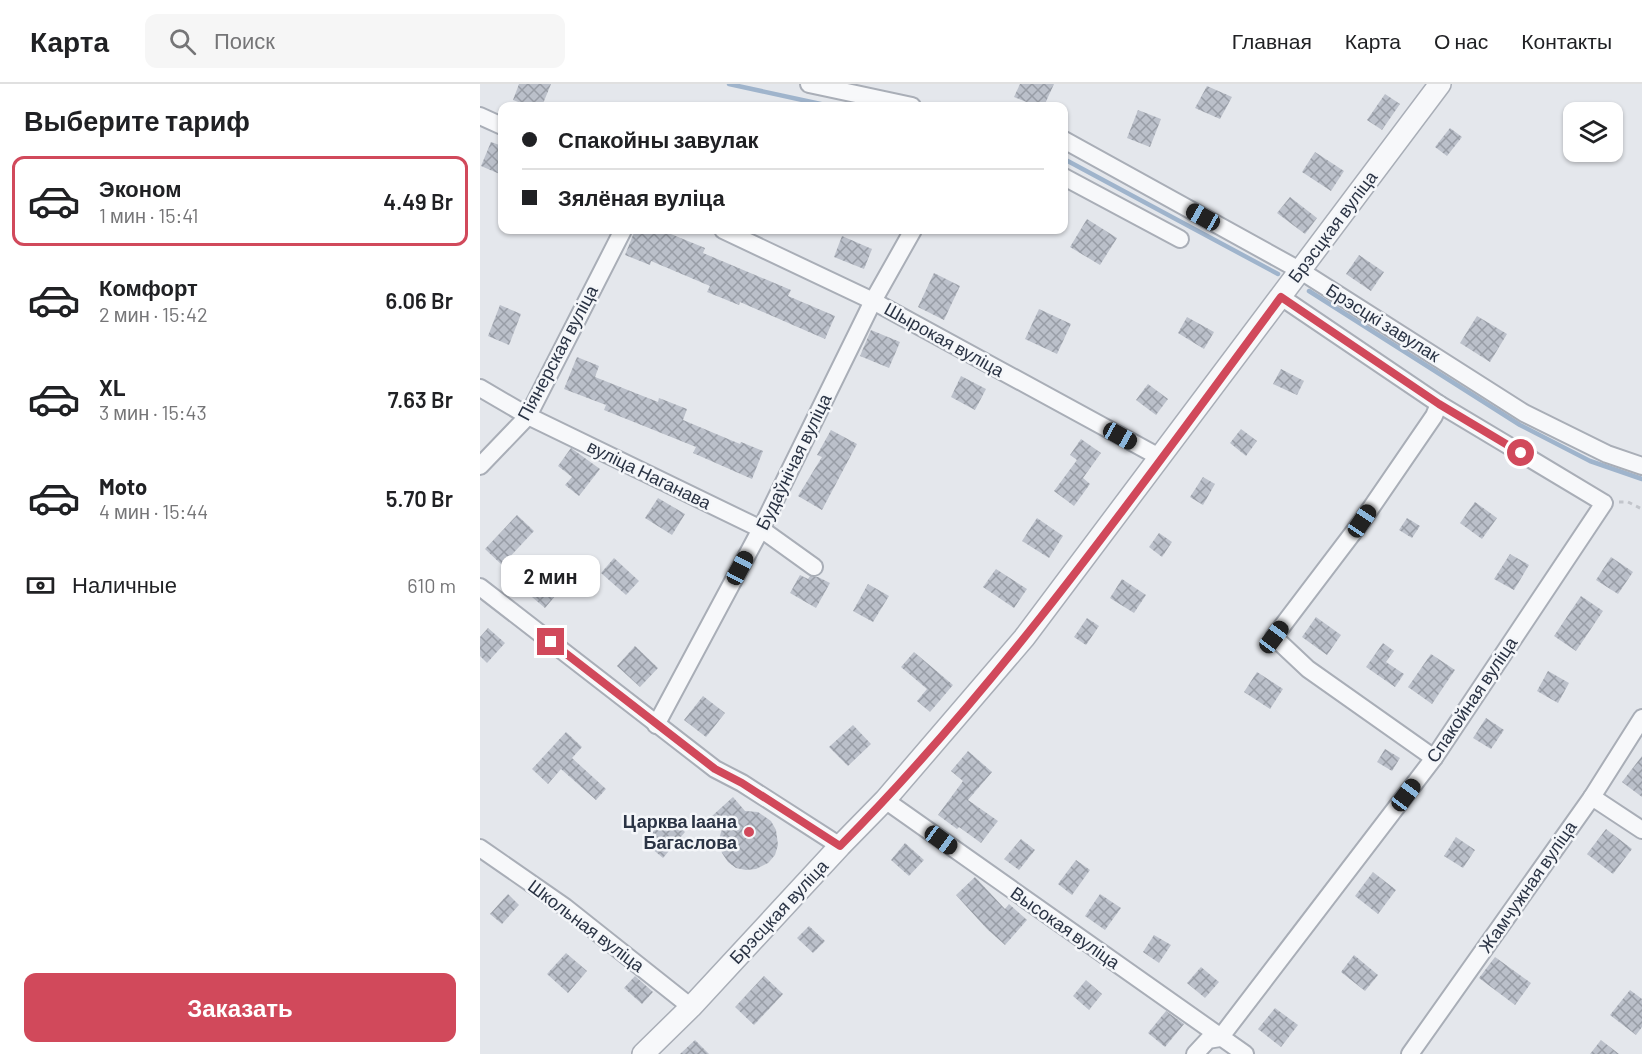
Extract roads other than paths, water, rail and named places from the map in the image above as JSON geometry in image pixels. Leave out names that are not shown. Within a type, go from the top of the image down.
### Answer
[{"type":"street","points":[[809,84],[893,102]]},
{"type":"street","name":"Брэсцкая вуліца","points":[[643,1054],[691,1007],[885,800],[1024,639],[1440,84]]},
{"type":"street","points":[[480,116],[498,124]]},
{"type":"street","name":"Брэсцкі завулак","points":[[1068,142],[1301,271],[1524,413],[1607,454],[1642,466]]},
{"type":"street","points":[[1068,179],[1180,239]]},
{"type":"street","name":"Піянерская вуліца","points":[[480,466],[528,416],[621,234]]},
{"type":"street","name":"Шырокая вуліца","points":[[731,234],[873,301],[1161,458]]},
{"type":"street","name":"Будаўнічая вуліца","points":[[656,725],[761,529],[873,301],[911,234]]},
{"type":"street","points":[[1281,297],[1439,404],[1434,416],[1362,521],[1274,637],[1308,669],[1434,758]]},
{"type":"street","name":"вуліца Наганава","points":[[480,388],[528,416],[761,529],[814,567]]},
{"type":"street","name":"Спакойная вуліца","points":[[1195,1054],[1208,1040],[1220,1038],[1434,758],[1604,503],[1439,404]]},
{"type":"street","points":[[480,587],[715,769],[742,783],[840,846]]},
{"type":"street","name":"Жамчужная вуліца","points":[[1410,1054],[1592,797],[1642,718]]},
{"type":"street","points":[[1592,797],[1642,830]]},
{"type":"street","name":"Высокая вуліца","points":[[885,800],[1245,1054]]},
{"type":"street","name":"Школьная вуліца","points":[[480,848],[565,907],[691,1007]]},
{"type":"waterway","points":[[729,84],[812,102]]},
{"type":"waterway","points":[[1068,161],[1278,274]]},
{"type":"waterway","points":[[1309,291],[1520,425],[1590,461],[1642,479]]},
{"type":"place","name":"Царква Іаана Багаслова","points":[[749,832]]}]
